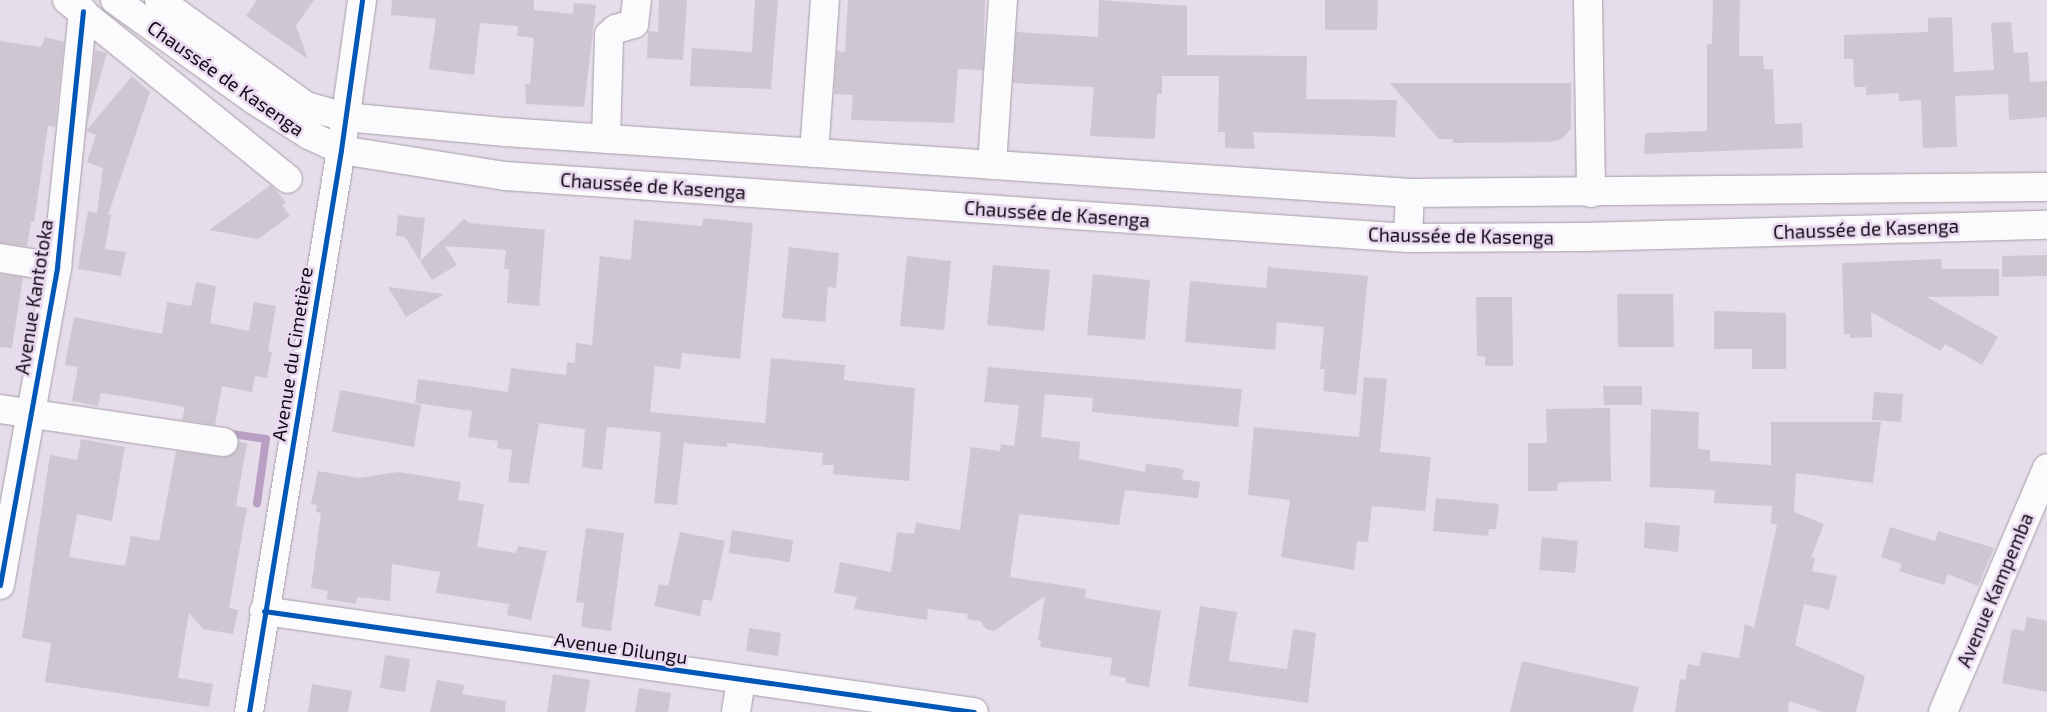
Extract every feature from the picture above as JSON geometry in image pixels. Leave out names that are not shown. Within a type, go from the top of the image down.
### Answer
[{"type":"main road","name":"Chaussée de Kasenga","points":[[115,0],[291,126],[341,150],[505,176],[1408,238],[1584,237],[2047,225]]},
{"type":"main road","name":"Chaussée de Kasenga","points":[[159,0],[306,106],[345,117],[606,139],[1410,193],[1591,193],[2047,187]]},
{"type":"main road","name":"Avenue du Cimetière","points":[[250,712],[264,611],[341,150],[362,0]]},
{"type":"main road","points":[[606,139],[609,35],[616,29],[634,24],[637,0]]},
{"type":"main road","points":[[814,153],[825,0]]},
{"type":"main road","points":[[992,165],[1003,0]]},
{"type":"main road","points":[[1588,0],[1591,193]]},
{"type":"main road","points":[[75,6],[288,178]]},
{"type":"main road","name":"Avenue Kantotoka","points":[[0,585],[57,267],[75,6]]},
{"type":"main road","points":[[1408,238],[1410,193]]},
{"type":"main road","points":[[0,258],[57,267]]},
{"type":"main road","points":[[0,409],[224,442]]},
{"type":"main road","name":"Avenue Kampemba","points":[[1943,712],[2047,468]]},
{"type":"main road","name":"Avenue Dilungu","points":[[264,611],[974,712]]},
{"type":"main road","points":[[736,712],[741,680]]},
{"type":"building","points":[[257,0],[314,0],[296,26],[308,59],[246,16]]},
{"type":"building","points":[[392,0],[534,0],[534,10],[573,14],[574,3],[596,5],[584,107],[526,104],[525,84],[530,84],[534,38],[517,36],[518,26],[480,23],[474,75],[429,69],[436,19],[391,15]]},
{"type":"building","points":[[659,0],[687,0],[683,60],[647,58],[648,31],[658,32]]},
{"type":"building","points":[[755,0],[778,0],[771,89],[690,86],[692,48],[752,52]]},
{"type":"building","points":[[848,0],[985,0],[983,70],[958,69],[954,123],[851,120],[853,95],[834,94],[837,51],[845,52]]},
{"type":"building","points":[[1099,0],[1187,6],[1187,55],[1307,56],[1306,99],[1397,100],[1395,137],[1253,132],[1255,149],[1225,148],[1225,132],[1218,132],[1219,76],[1162,76],[1162,94],[1157,94],[1155,139],[1090,136],[1094,87],[1013,83],[1016,32],[1098,37]]},
{"type":"building","points":[[1325,0],[1378,0],[1377,30],[1325,30]]},
{"type":"building","points":[[1713,0],[1740,0],[1739,56],[1763,56],[1764,69],[1773,69],[1775,124],[1802,123],[1803,148],[1644,154],[1645,133],[1707,131],[1707,44],[1712,44]]},
{"type":"building","points":[[1952,17],[1954,72],[1994,70],[1991,23],[2011,22],[2014,53],[2028,52],[2030,82],[2047,81],[2047,117],[2009,120],[2008,94],[1955,96],[1957,147],[1923,148],[1921,100],[1899,101],[1899,93],[1866,95],[1866,87],[1854,87],[1853,59],[1844,59],[1844,35],[1928,32],[1928,18]]},
{"type":"building","points":[[45,37],[64,42],[55,127],[48,126],[34,222],[31,222],[27,246],[0,243],[0,41],[41,47]]},
{"type":"building","points":[[95,50],[107,53],[87,124]]},
{"type":"building","points":[[132,76],[150,92],[108,215],[111,215],[105,249],[126,252],[121,276],[78,269],[88,211],[97,213],[103,168],[87,162],[96,135],[86,131]]},
{"type":"building","points":[[1390,83],[1571,83],[1571,129],[1562,139],[1550,142],[1453,143],[1453,139],[1439,139]]},
{"type":"building","points":[[271,185],[286,202],[282,205],[290,216],[258,239],[209,230]]},
{"type":"building","points":[[398,215],[425,218],[420,261],[405,237],[396,236]]},
{"type":"building","points":[[703,218],[753,223],[740,359],[682,353],[680,369],[655,366],[650,412],[765,423],[771,358],[845,365],[844,380],[915,388],[909,481],[833,474],[834,465],[822,465],[823,453],[727,443],[727,447],[684,443],[677,505],[654,503],[661,432],[607,427],[602,470],[582,467],[585,429],[539,423],[529,484],[508,482],[512,450],[497,448],[498,441],[468,437],[472,411],[415,403],[418,379],[508,392],[511,368],[566,375],[567,362],[575,363],[576,343],[592,345],[600,256],[631,260],[634,220],[702,226]]},
{"type":"building","points":[[464,219],[469,223],[545,230],[539,306],[507,303],[509,269],[504,269],[506,250],[445,246],[457,265],[432,280],[420,261]]},
{"type":"building","points":[[789,247],[839,253],[836,288],[828,287],[825,322],[782,318]]},
{"type":"building","points":[[2047,255],[2047,276],[2002,277],[2002,256]]},
{"type":"building","points":[[907,256],[951,261],[944,330],[900,326]]},
{"type":"building","points":[[1941,259],[1942,269],[1999,269],[1999,296],[1927,297],[1998,337],[1982,365],[1945,344],[1941,351],[1871,312],[1872,337],[1850,338],[1850,334],[1844,334],[1842,263]]},
{"type":"building","points":[[993,265],[1050,270],[1044,331],[987,325]]},
{"type":"building","points":[[1268,267],[1368,276],[1356,395],[1323,391],[1325,369],[1320,369],[1324,327],[1277,322],[1275,350],[1185,342],[1190,281],[1266,288]]},
{"type":"building","points":[[0,274],[23,277],[12,348],[0,347]]},
{"type":"building","points":[[1093,274],[1150,280],[1145,340],[1087,335]]},
{"type":"building","points":[[196,282],[216,286],[210,323],[249,331],[254,302],[276,306],[268,351],[272,352],[267,378],[255,376],[252,392],[222,386],[215,425],[182,420],[185,407],[128,397],[101,393],[98,406],[72,401],[78,367],[65,365],[74,317],[162,334],[167,302],[191,306]]},
{"type":"building","points":[[388,287],[444,294],[406,317]]},
{"type":"building","points":[[1617,294],[1673,294],[1674,347],[1618,347]]},
{"type":"building","points":[[1476,297],[1512,297],[1513,366],[1485,366],[1485,357],[1477,356]]},
{"type":"building","points":[[1714,311],[1786,313],[1786,369],[1752,369],[1752,349],[1714,349]]},
{"type":"building","points":[[988,367],[1242,389],[1238,427],[1092,412],[1093,398],[1045,394],[1041,437],[1080,442],[1079,459],[1145,472],[1146,464],[1179,468],[1184,470],[1182,479],[1200,482],[1198,498],[1125,490],[1119,525],[1019,514],[1010,577],[1086,589],[1085,598],[1161,611],[1149,687],[1126,683],[1126,678],[1110,675],[1112,658],[1040,647],[1041,641],[1038,640],[1045,596],[994,631],[986,629],[980,621],[967,619],[968,614],[928,609],[927,620],[854,609],[857,597],[834,593],[840,562],[891,572],[897,532],[914,534],[916,523],[960,530],[971,447],[1000,451],[1001,444],[1014,446],[1019,405],[984,402]]},
{"type":"building","points":[[1364,377],[1387,379],[1380,452],[1431,457],[1425,511],[1372,506],[1368,542],[1357,541],[1354,570],[1281,557],[1290,500],[1248,495],[1254,427],[1359,437]]},
{"type":"building","points":[[1603,386],[1642,386],[1642,405],[1604,405]]},
{"type":"building","points":[[340,390],[421,405],[414,447],[332,432]]},
{"type":"building","points":[[1874,392],[1903,394],[1901,422],[1872,420]]},
{"type":"building","points":[[1610,408],[1611,481],[1566,482],[1558,483],[1557,491],[1528,491],[1528,443],[1547,443],[1546,409]]},
{"type":"building","points":[[1651,409],[1699,412],[1698,449],[1710,450],[1710,461],[1771,465],[1771,422],[1881,422],[1873,483],[1796,473],[1794,512],[1824,524],[1811,557],[1815,558],[1812,571],[1837,576],[1829,610],[1804,604],[1795,645],[1865,676],[1856,712],[1823,712],[1789,701],[1788,712],[1675,712],[1680,679],[1685,680],[1688,664],[1699,666],[1702,652],[1739,658],[1745,624],[1754,628],[1777,525],[1771,523],[1772,506],[1714,503],[1715,490],[1650,487]]},
{"type":"building","points":[[81,439],[125,447],[112,521],[77,514],[69,557],[125,566],[131,536],[159,541],[176,451],[222,457],[236,452],[239,442],[247,443],[236,506],[247,508],[229,608],[238,610],[233,634],[203,629],[189,613],[178,678],[213,684],[209,707],[45,682],[51,643],[22,638],[50,455],[77,460]]},
{"type":"building","points":[[318,471],[358,478],[398,472],[461,482],[458,500],[484,504],[477,547],[516,553],[518,546],[547,551],[531,620],[507,615],[509,604],[436,593],[440,572],[392,564],[390,601],[357,597],[356,604],[326,599],[328,591],[311,588],[321,513],[316,512],[317,505],[311,504]]},
{"type":"building","points":[[1436,498],[1499,504],[1496,529],[1489,529],[1488,536],[1433,531]]},
{"type":"building","points":[[1645,522],[1680,526],[1678,552],[1644,548]]},
{"type":"building","points":[[1890,527],[1935,541],[1938,531],[1994,548],[1978,586],[1948,574],[1944,585],[1899,571],[1902,564],[1881,557]]},
{"type":"building","points":[[586,528],[624,533],[611,631],[581,627],[584,603],[576,602]]},
{"type":"building","points":[[732,530],[793,540],[790,562],[729,553]]},
{"type":"building","points":[[680,532],[725,541],[712,601],[703,599],[700,616],[654,606],[659,584],[668,586]]},
{"type":"building","points":[[1542,537],[1578,541],[1575,573],[1539,570]]},
{"type":"building","points":[[1200,606],[1237,612],[1229,661],[1287,669],[1293,629],[1316,633],[1308,703],[1188,686]]},
{"type":"building","points":[[2027,617],[2047,621],[2047,692],[2002,683],[2012,629],[2024,631]]},
{"type":"building","points":[[749,628],[781,633],[778,656],[746,651]]},
{"type":"building","points":[[385,655],[410,659],[405,692],[380,688]]},
{"type":"building","points":[[1522,661],[1639,687],[1633,712],[1510,712]]},
{"type":"building","points":[[553,674],[590,680],[585,712],[547,712]]},
{"type":"building","points":[[437,680],[464,685],[462,694],[506,701],[505,712],[430,712]]},
{"type":"building","points":[[312,684],[352,691],[348,712],[308,712]]},
{"type":"building","points":[[639,688],[671,693],[668,712],[635,712]]},
{"type":"waterway","points":[[225,433],[266,439],[257,503]]},
{"type":"cycle path","points":[[249,712],[341,150],[362,0]]},
{"type":"cycle path","points":[[0,585],[57,267],[83,11]]},
{"type":"cycle path","points":[[264,611],[974,712]]}]
